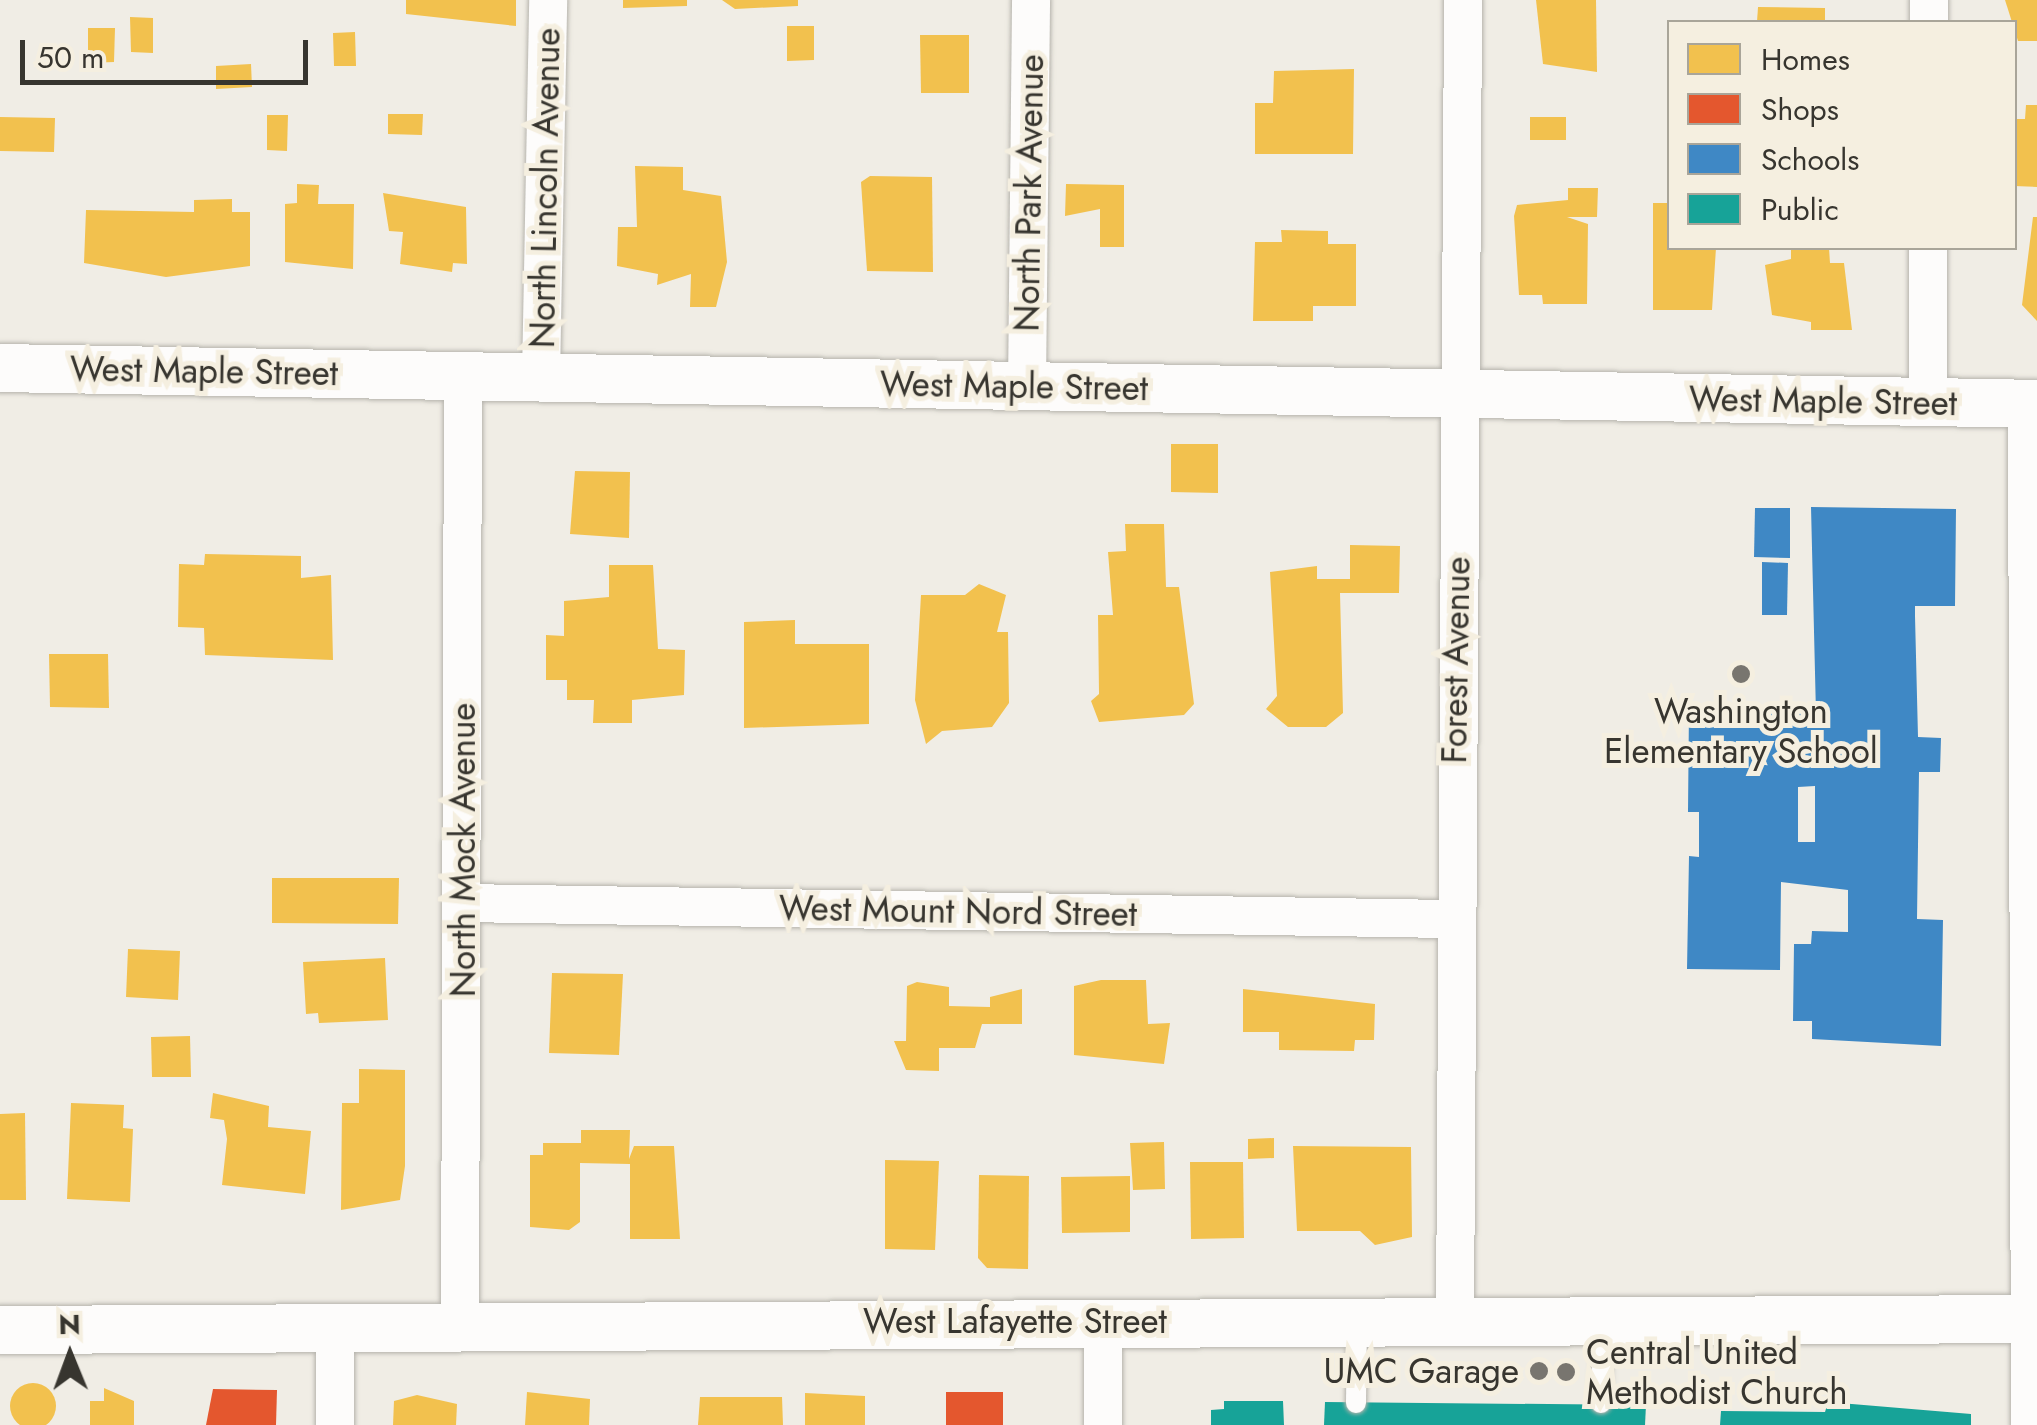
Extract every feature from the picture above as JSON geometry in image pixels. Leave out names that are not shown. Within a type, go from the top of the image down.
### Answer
[{"type":"street","name":"North Lincoln Avenue","points":[[541,376],[548,0]]},
{"type":"street","name":"North Park Avenue","points":[[1028,387],[1032,0]]},
{"type":"street","name":"Forest Avenue","points":[[1455,1319],[1453,918],[1463,0]]},
{"type":"street","points":[[1928,250],[1928,402]]},
{"type":"street","name":"West Maple Street","points":[[0,368],[2032,404]]},
{"type":"street","name":"North Mock Avenue","points":[[460,1326],[464,374]]},
{"type":"street","points":[[2030,1425],[2032,404]]},
{"type":"street","name":"West Mount Nord Street","points":[[463,903],[1453,918]]},
{"type":"street","name":"West Lafayette Street","points":[[0,1330],[1103,1320],[2033,1319]]},
{"type":"street","points":[[1103,1320],[1104,1425]]},
{"type":"street","points":[[335,1326],[336,1425]]},
{"type":"lane","points":[[1601,1404],[1603,1319]]},
{"type":"lane","points":[[1356,1402],[1357,1320]]},
{"type":"building: Homes","points":[[406,0],[516,0],[516,26],[406,14]]},
{"type":"building: Homes","points":[[623,0],[687,0],[687,6],[623,8]]},
{"type":"building: Homes","points":[[722,0],[798,0],[798,6],[735,9]]},
{"type":"building: Homes","points":[[1536,0],[1596,0],[1597,72],[1543,64]]},
{"type":"building: Homes","points":[[2005,0],[2037,0],[2037,41],[2018,41],[2017,20],[2011,20]]},
{"type":"building: Homes","points":[[1758,7],[1825,8],[1825,20],[1757,20]]},
{"type":"building: Homes","points":[[130,17],[153,18],[153,53],[131,52]]},
{"type":"building: Homes","points":[[787,26],[814,26],[814,60],[787,61]]},
{"type":"building: Homes","points":[[88,28],[115,28],[114,62],[88,63]]},
{"type":"building: Homes","points":[[355,32],[356,66],[334,66],[333,33]]},
{"type":"building: Homes","points":[[920,35],[969,35],[969,93],[921,93]]},
{"type":"building: Homes","points":[[251,64],[252,87],[216,89],[216,66]]},
{"type":"building: Homes","points":[[1354,69],[1353,154],[1255,154],[1255,103],[1273,103],[1274,71]]},
{"type":"building: Homes","points":[[2026,105],[2037,105],[2037,187],[2017,186],[2017,119],[2025,119]]},
{"type":"building: Homes","points":[[388,114],[423,114],[422,135],[388,134]]},
{"type":"building: Homes","points":[[267,115],[288,115],[287,151],[267,150]]},
{"type":"building: Homes","points":[[0,117],[55,118],[54,152],[0,151]]},
{"type":"building: Homes","points":[[1530,117],[1566,117],[1566,140],[1530,140]]},
{"type":"building: Homes","points":[[635,166],[683,167],[683,190],[721,196],[727,262],[716,307],[690,307],[691,274],[657,285],[658,274],[617,266],[618,227],[637,227]]},
{"type":"building: Homes","points":[[870,176],[932,177],[933,272],[867,271],[861,182]]},
{"type":"building: Homes","points":[[297,184],[319,185],[318,204],[354,204],[353,269],[285,262],[285,204],[297,203]]},
{"type":"building: Homes","points":[[1066,184],[1124,185],[1124,247],[1100,247],[1100,209],[1065,216]]},
{"type":"building: Homes","points":[[1568,188],[1598,188],[1597,217],[1567,217],[1588,224],[1587,304],[1543,304],[1542,295],[1519,295],[1514,216],[1517,205],[1568,200]]},
{"type":"building: Homes","points":[[383,193],[466,207],[467,264],[453,263],[452,272],[400,264],[403,232],[389,231]]},
{"type":"building: Homes","points":[[232,199],[232,212],[250,212],[250,266],[166,277],[84,263],[86,210],[194,212],[194,200]]},
{"type":"building: Homes","points":[[1653,203],[1667,203],[1667,250],[1716,250],[1712,310],[1653,310]]},
{"type":"building: Homes","points":[[2033,217],[2037,217],[2037,321],[2022,305]]},
{"type":"building: Homes","points":[[1281,230],[1328,231],[1328,244],[1356,244],[1356,306],[1313,306],[1313,321],[1253,321],[1255,242],[1282,242]]},
{"type":"building: Homes","points":[[1791,250],[1829,250],[1830,263],[1844,263],[1852,330],[1811,330],[1811,322],[1772,315],[1765,265],[1791,259]]},
{"type":"building: Homes","points":[[1171,444],[1218,444],[1218,493],[1171,492]]},
{"type":"building: Homes","points":[[575,471],[630,472],[629,538],[570,534]]},
{"type":"building: Homes","points":[[1125,524],[1164,524],[1166,587],[1179,587],[1194,704],[1184,715],[1099,722],[1091,701],[1099,694],[1098,615],[1113,615],[1108,552],[1126,551]]},
{"type":"building: Homes","points":[[1350,545],[1400,546],[1399,593],[1340,593],[1343,713],[1326,727],[1288,727],[1266,709],[1277,696],[1270,572],[1317,566],[1317,579],[1350,579]]},
{"type":"building: Homes","points":[[205,554],[301,556],[301,578],[331,575],[333,660],[205,655],[204,628],[178,627],[179,564],[204,565]]},
{"type":"building: Homes","points":[[609,565],[653,565],[658,649],[685,650],[684,695],[632,700],[632,723],[593,723],[594,700],[567,700],[567,680],[546,680],[546,635],[564,636],[564,601],[609,597]]},
{"type":"building: Homes","points":[[979,584],[1006,595],[997,632],[1008,632],[1009,703],[992,727],[942,731],[926,744],[915,700],[921,595],[965,595]]},
{"type":"building: Homes","points":[[795,620],[795,644],[869,644],[869,724],[744,728],[744,622]]},
{"type":"building: Homes","points":[[49,654],[108,654],[109,708],[50,707]]},
{"type":"building: Homes","points":[[272,878],[399,878],[398,924],[272,923]]},
{"type":"building: Homes","points":[[128,949],[180,951],[178,1000],[126,997]]},
{"type":"building: Homes","points":[[385,958],[388,1020],[319,1023],[318,1013],[306,1014],[303,962]]},
{"type":"building: Homes","points":[[552,973],[623,974],[619,1055],[549,1053]]},
{"type":"building: Homes","points":[[1101,980],[1146,980],[1148,1024],[1170,1023],[1164,1064],[1074,1055],[1074,986]]},
{"type":"building: Homes","points":[[917,982],[949,987],[949,1006],[990,1007],[990,997],[1022,989],[1022,1024],[982,1024],[975,1048],[939,1048],[939,1071],[906,1070],[894,1041],[906,1041],[907,986]]},
{"type":"building: Homes","points":[[1243,989],[1375,1004],[1374,1040],[1355,1040],[1354,1051],[1279,1050],[1279,1032],[1243,1032]]},
{"type":"building: Homes","points":[[190,1036],[191,1077],[152,1077],[151,1037]]},
{"type":"building: Homes","points":[[359,1069],[405,1070],[405,1166],[400,1200],[341,1210],[342,1103],[359,1103]]},
{"type":"building: Homes","points":[[213,1093],[269,1106],[268,1127],[311,1131],[305,1194],[222,1185],[227,1139],[224,1120],[210,1118]]},
{"type":"building: Homes","points":[[71,1103],[124,1105],[123,1128],[133,1129],[130,1202],[67,1199]]},
{"type":"building: Homes","points":[[25,1113],[26,1200],[0,1200],[0,1114]]},
{"type":"building: Homes","points":[[581,1130],[630,1130],[629,1159],[634,1146],[674,1146],[680,1239],[630,1239],[630,1164],[580,1163],[580,1222],[569,1230],[530,1227],[530,1155],[543,1155],[543,1143],[581,1143]]},
{"type":"building: Homes","points":[[1274,1138],[1274,1158],[1248,1159],[1248,1139]]},
{"type":"building: Homes","points":[[1164,1142],[1165,1189],[1133,1190],[1130,1143]]},
{"type":"building: Homes","points":[[1293,1146],[1411,1147],[1412,1237],[1375,1245],[1360,1231],[1297,1231]]},
{"type":"building: Homes","points":[[885,1160],[939,1161],[935,1250],[885,1249]]},
{"type":"building: Homes","points":[[1190,1162],[1243,1162],[1244,1238],[1191,1239]]},
{"type":"building: Homes","points":[[979,1175],[1029,1176],[1028,1269],[987,1268],[978,1258]]},
{"type":"building: Homes","points":[[1130,1176],[1130,1232],[1062,1233],[1061,1177]]},
{"type":"building: Homes","points":[[24,1384],[42,1384],[55,1397],[55,1415],[45,1426],[21,1426],[11,1415],[11,1397]]},
{"type":"building: Homes","points":[[104,1388],[134,1401],[134,1425],[90,1425],[90,1401],[104,1401]]},
{"type":"building: Homes","points":[[527,1392],[590,1399],[589,1425],[525,1425]]},
{"type":"building: Homes","points":[[805,1393],[865,1396],[865,1425],[805,1425]]},
{"type":"building: Homes","points":[[417,1395],[457,1404],[456,1425],[393,1425],[394,1401]]},
{"type":"building: Homes","points":[[700,1397],[782,1397],[783,1425],[698,1425]]},
{"type":"building: Shops","points":[[213,1389],[277,1390],[276,1425],[206,1425]]},
{"type":"building: Shops","points":[[946,1392],[1003,1392],[1003,1425],[946,1425]]},
{"type":"building: Schools","points":[[1811,507],[1956,509],[1955,606],[1915,606],[1918,737],[1941,738],[1940,772],[1919,772],[1917,919],[1943,920],[1941,1046],[1812,1039],[1812,1021],[1793,1021],[1794,944],[1811,944],[1812,931],[1848,932],[1848,890],[1781,882],[1780,970],[1687,969],[1689,856],[1699,857],[1699,812],[1688,812],[1689,707],[1816,714]],"holes":[[[1815,786],[1815,842],[1798,842],[1798,787]]]},
{"type":"building: Schools","points":[[1755,508],[1790,508],[1790,558],[1754,557]]},
{"type":"building: Schools","points":[[1762,562],[1788,563],[1787,615],[1762,615]]},
{"type":"building: Public","points":[[1224,1401],[1283,1401],[1284,1425],[1211,1425],[1211,1410],[1224,1409]]},
{"type":"building: Public","points":[[1325,1402],[1646,1405],[1645,1425],[1324,1425]]},
{"type":"building: Public","points":[[1828,1402],[1971,1414],[1971,1425],[1720,1425],[1721,1411],[1825,1412]]},
{"type":"place","name":"Washington Elementary School","points":[[1741,674]]},
{"type":"place","name":"UMC Garage","points":[[1539,1371]]},
{"type":"place","name":"Central United Methodist Church","points":[[1566,1372]]}]
